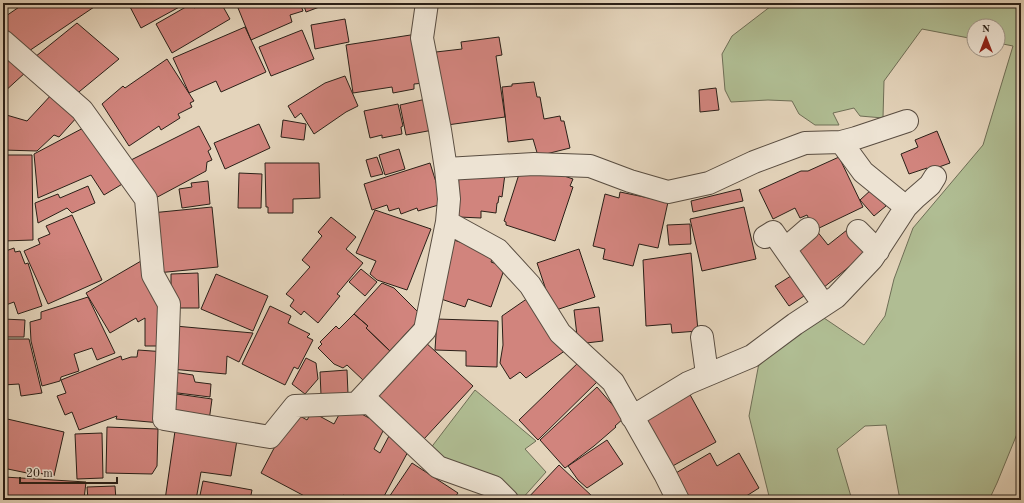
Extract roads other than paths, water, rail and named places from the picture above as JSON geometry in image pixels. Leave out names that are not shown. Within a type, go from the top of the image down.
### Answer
[{"type":"street","points":[[357,403],[425,330],[447,222],[449,199],[446,169],[422,38],[427,3]]},
{"type":"street","points":[[3,41],[82,110],[146,199],[153,275],[169,304],[164,419],[270,437],[295,406],[370,403],[438,467],[494,487],[507,500]]},
{"type":"street","points":[[446,169],[534,164],[590,166],[630,181],[668,192],[709,183],[754,162],[805,143],[841,142],[907,122]]},
{"type":"street","points":[[841,142],[863,172],[906,207]]},
{"type":"street","points":[[632,417],[688,383],[749,357],[836,297],[872,259],[906,207],[914,198],[930,185],[935,177]]},
{"type":"street","points":[[447,222],[498,250],[530,285],[560,332],[613,382],[678,500]]},
{"type":"street","points":[[785,249],[808,229]]},
{"type":"street","points":[[858,231],[878,251]]},
{"type":"street","points":[[765,237],[773,232],[824,305]]},
{"type":"street","points":[[749,357],[749,345],[773,324]]},
{"type":"street","points":[[702,337],[707,374]]}]
